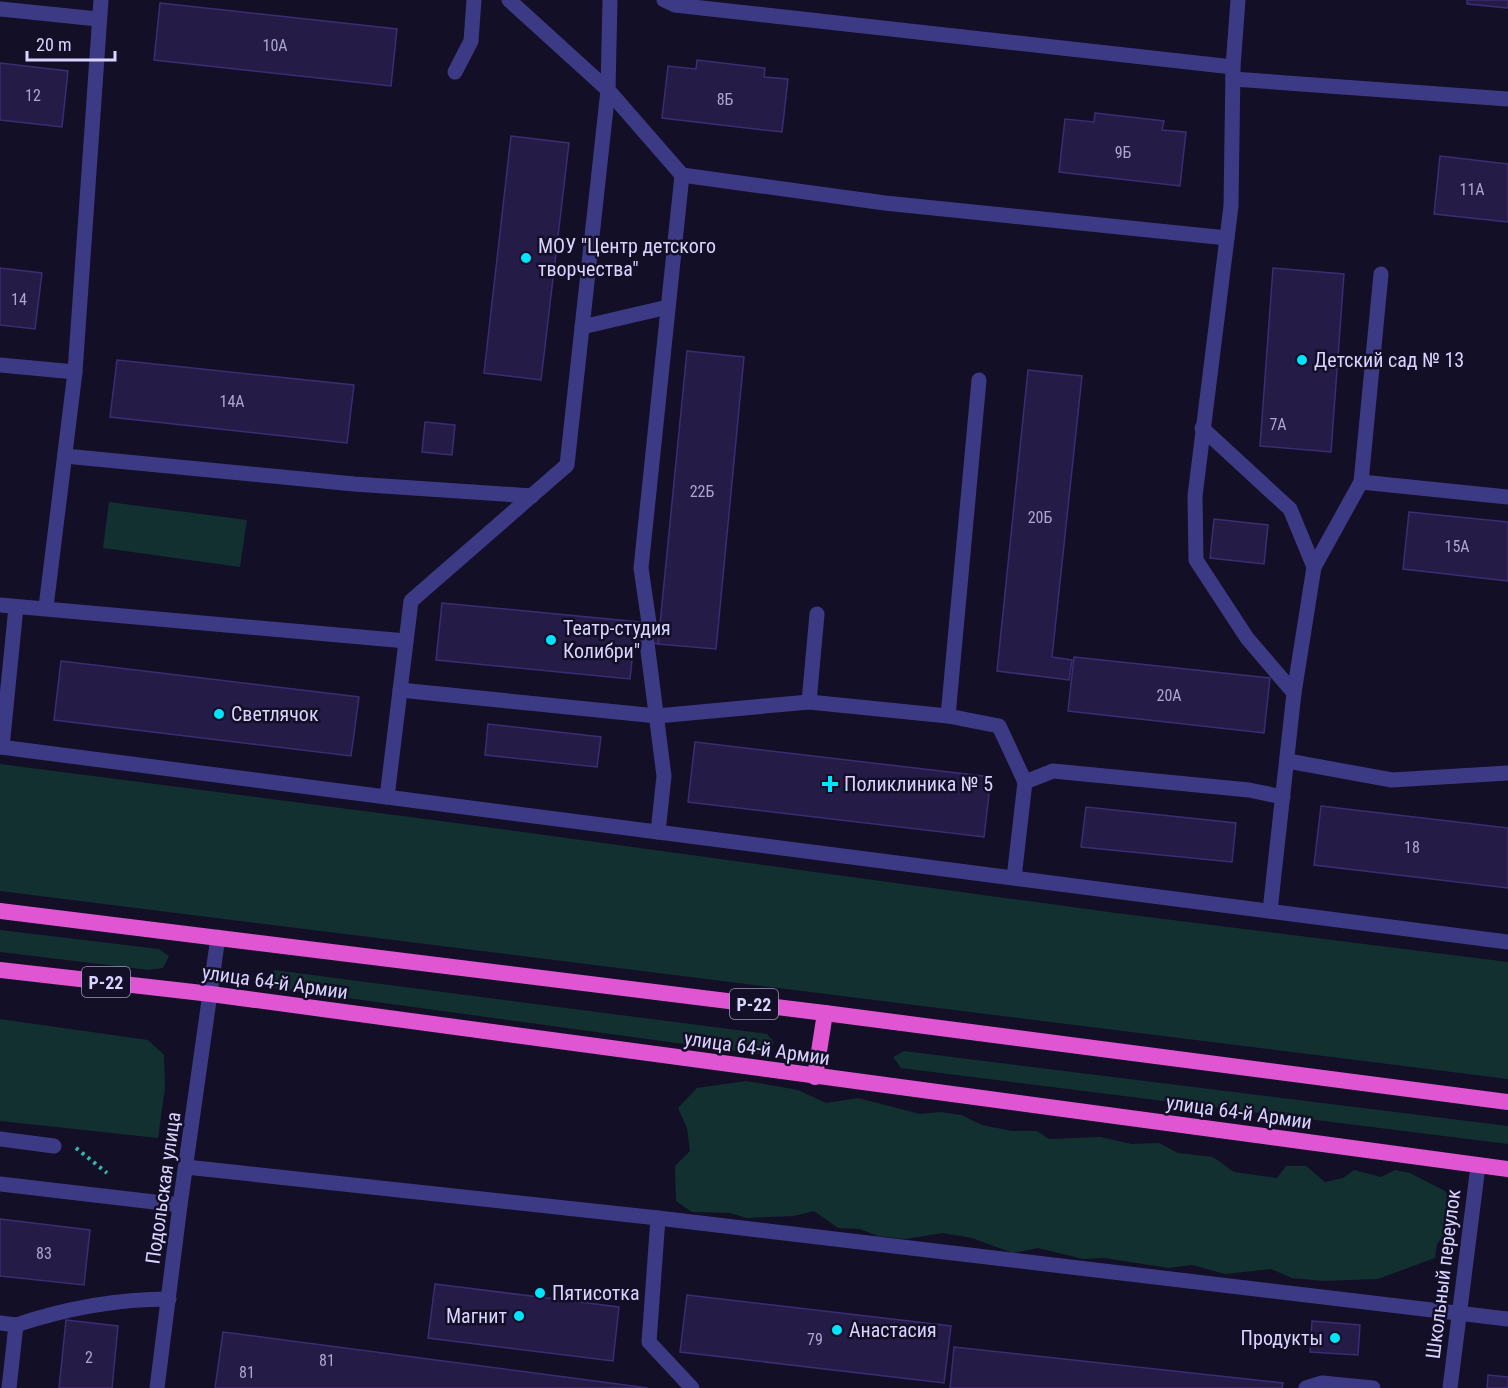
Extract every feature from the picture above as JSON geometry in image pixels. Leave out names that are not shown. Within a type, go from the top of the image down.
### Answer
[{"type":"highway","name":"улица 64-й Армии","points":[[0,911],[825,1013],[1508,1101]]},
{"type":"highway","name":"улица 64-й Армии","points":[[0,970],[211,994],[1508,1169]]},
{"type":"highway","points":[[815,1077],[825,1013]]},
{"type":"street","points":[[46,608],[75,372],[101,0]]},
{"type":"street","points":[[455,72],[471,41],[474,0]]},
{"type":"street","points":[[509,0],[608,90],[682,175],[885,203],[1227,238]]},
{"type":"street","points":[[387,797],[411,602],[567,465],[608,90],[610,0]]},
{"type":"street","points":[[664,0],[675,5],[758,16],[1233,73],[1508,99]]},
{"type":"street","points":[[1238,0],[1233,73],[1231,206],[1195,496],[1196,560],[1247,638],[1294,693]]},
{"type":"street","points":[[0,9],[98,19]]},
{"type":"street","points":[[649,623],[641,568],[682,175]]},
{"type":"street","points":[[1270,911],[1294,693],[1314,567],[1360,482],[1381,274]]},
{"type":"street","points":[[582,327],[668,307]]},
{"type":"street","points":[[0,365],[75,372]]},
{"type":"street","points":[[948,716],[980,380]]},
{"type":"street","points":[[1202,428],[1290,509],[1314,567]]},
{"type":"street","points":[[65,456],[354,484],[532,496]]},
{"type":"street","points":[[1360,482],[1508,497]]},
{"type":"street","points":[[0,605],[406,641]]},
{"type":"street","points":[[16,607],[1,747],[1508,942]]},
{"type":"street","points":[[808,702],[817,614]]},
{"type":"street","points":[[647,643],[664,776],[657,832]]},
{"type":"street","points":[[400,690],[657,716],[808,702],[948,716],[999,726],[1025,782],[1014,878]]},
{"type":"street","points":[[1288,762],[1392,780],[1508,773]]},
{"type":"street","points":[[1025,782],[1053,771],[1250,790],[1283,796]]},
{"type":"street","name":"Подольская улица","points":[[157,1388],[218,937]]},
{"type":"street","points":[[0,1139],[61,1146]]},
{"type":"street","name":"Школьный переулок","points":[[1450,1388],[1478,1166]]},
{"type":"street","points":[[186,1167],[658,1218],[1508,1319]]},
{"type":"street","points":[[0,1184],[180,1205]]},
{"type":"street","points":[[658,1218],[649,1342],[692,1388]]},
{"type":"street","points":[[0,1323],[16,1325],[52,1313],[125,1299],[169,1299]]},
{"type":"street","points":[[9,1388],[16,1325]]},
{"type":"street","points":[[1306,1388],[1322,1383],[1373,1388]]},
{"type":"path","points":[[61,1146],[80,1148],[135,1199]]},
{"type":"green space","points":[[109,502],[247,520],[240,567],[103,548]]},
{"type":"green space","points":[[0,764],[456,823],[1116,913],[1508,962],[1508,1079],[0,891]]},
{"type":"green space","points":[[0,930],[159,949],[169,956],[163,968],[149,970],[0,952]]},
{"type":"green space","points":[[274,970],[767,1034],[774,1042],[770,1050],[757,1054],[274,988],[268,980]]},
{"type":"green space","points":[[0,1019],[148,1040],[164,1055],[165,1088],[158,1138],[0,1121]]},
{"type":"green space","points":[[904,1051],[1508,1126],[1508,1144],[901,1068],[893,1057]]},
{"type":"green space","points":[[746,1081],[798,1090],[826,1103],[858,1098],[920,1114],[941,1112],[961,1115],[982,1125],[1012,1131],[1037,1131],[1049,1139],[1100,1137],[1132,1144],[1159,1143],[1178,1153],[1213,1157],[1234,1172],[1277,1178],[1286,1166],[1306,1166],[1325,1182],[1343,1178],[1354,1170],[1381,1177],[1395,1170],[1410,1173],[1445,1191],[1454,1207],[1452,1224],[1437,1244],[1435,1258],[1378,1279],[1323,1281],[1292,1278],[1271,1269],[1225,1274],[1192,1265],[1169,1268],[1104,1258],[1083,1259],[1038,1248],[1013,1253],[972,1238],[943,1233],[905,1239],[878,1236],[860,1229],[838,1228],[814,1211],[794,1216],[747,1218],[730,1213],[692,1212],[676,1201],[675,1166],[690,1151],[687,1128],[678,1108],[697,1088]]},
{"type":"building","points":[[1467,0],[1508,0],[1508,8],[1467,4]]},
{"type":"building","points":[[160,3],[397,29],[391,86],[154,60]]},
{"type":"building","points":[[697,60],[765,68],[764,77],[788,79],[782,132],[662,118],[668,66],[696,69]]},
{"type":"building","points":[[0,63],[68,71],[62,127],[0,120]]},
{"type":"building","points":[[1095,113],[1164,121],[1162,130],[1186,132],[1180,186],[1059,172],[1065,119],[1094,122]]},
{"type":"building","name":"МОУ \"Центр детского творчества\"","points":[[511,136],[569,143],[541,380],[484,373]]},
{"type":"building","points":[[1440,156],[1508,164],[1508,222],[1434,214]]},
{"type":"building","points":[[0,268],[42,273],[35,329],[0,325]]},
{"type":"building","name":"Детский сад № 13","points":[[1273,268],[1344,274],[1331,452],[1260,446]]},
{"type":"building","points":[[687,351],[744,357],[716,649],[658,644]]},
{"type":"building","points":[[117,360],[354,385],[347,443],[110,417]]},
{"type":"building","points":[[1028,370],[1082,376],[1052,657],[1072,660],[1069,680],[997,671]]},
{"type":"building","points":[[425,422],[455,425],[452,455],[422,452]]},
{"type":"building","points":[[1409,512],[1508,522],[1508,581],[1403,569]]},
{"type":"building","points":[[1214,519],[1268,525],[1264,564],[1210,558]]},
{"type":"building","points":[[442,603],[660,624],[658,644],[634,641],[630,679],[436,660]]},
{"type":"building","points":[[1074,657],[1270,678],[1264,733],[1068,711]]},
{"type":"building","points":[[61,661],[359,697],[351,756],[54,720]]},
{"type":"building","points":[[488,724],[601,737],[597,767],[485,755]]},
{"type":"building","points":[[695,742],[991,777],[984,837],[688,802]]},
{"type":"building","points":[[1321,806],[1508,828],[1508,888],[1314,865]]},
{"type":"building","points":[[1086,807],[1236,823],[1232,862],[1081,847]]},
{"type":"building","points":[[0,1219],[90,1230],[84,1285],[0,1276]]},
{"type":"building","points":[[435,1284],[619,1307],[613,1361],[428,1338]]},
{"type":"building","points":[[687,1295],[951,1326],[944,1383],[680,1352]]},
{"type":"building","points":[[66,1320],[118,1326],[112,1388],[59,1388]]},
{"type":"building","name":"Продукты","points":[[1312,1321],[1360,1325],[1358,1355],[1310,1352]]},
{"type":"building","points":[[223,1332],[648,1388],[215,1388]]},
{"type":"building","points":[[954,1347],[1283,1383],[1282,1388],[950,1388]]},
{"type":"building","points":[[1488,1375],[1508,1377],[1508,1388],[1487,1388]]},
{"type":"place","name":"МОУ \"Центр детского творчества\"","points":[[526,258]]},
{"type":"place","name":"Детский сад № 13","points":[[1302,360]]},
{"type":"place","name":"Театр-студия Колибри\"","points":[[551,640]]},
{"type":"place","name":"Светлячок","points":[[219,714]]},
{"type":"place","name":"Поликлиника № 5","points":[[830,784]]},
{"type":"place","name":"Пятисотка","points":[[540,1293]]},
{"type":"place","name":"Магнит","points":[[519,1316]]},
{"type":"place","name":"Анастасия","points":[[837,1330]]},
{"type":"place","name":"Продукты","points":[[1335,1338]]}]
